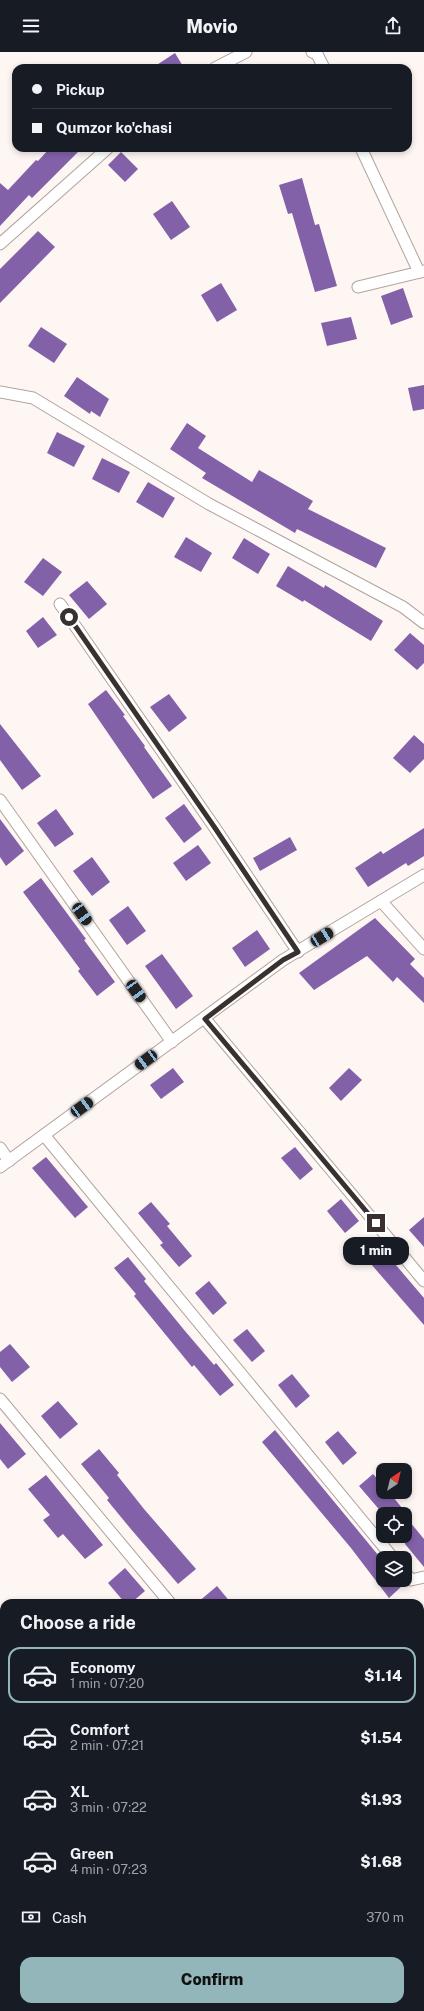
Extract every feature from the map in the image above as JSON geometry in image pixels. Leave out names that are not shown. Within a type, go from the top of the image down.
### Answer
[{"type":"street","points":[[223,64],[246,52]]},
{"type":"street","points":[[312,52],[317,54],[322,64]]},
{"type":"street","points":[[0,244],[104,152]]},
{"type":"street","points":[[358,287],[421,272],[363,152]]},
{"type":"street","points":[[0,392],[33,398],[209,504],[403,607],[424,623]]},
{"type":"street","points":[[60,604],[215,828],[298,952]]},
{"type":"street","points":[[0,800],[172,1042]]},
{"type":"street","points":[[0,1148],[4,1164],[205,1019],[283,960],[424,875]]},
{"type":"street","points":[[382,901],[424,949]]},
{"type":"street","points":[[205,1019],[424,1281]]},
{"type":"street","points":[[44,1136],[387,1551]]},
{"type":"street","points":[[0,1399],[167,1599]]},
{"type":"street","points":[[412,1580],[424,1577]]},
{"type":"building","points":[[175,53],[182,64],[158,64]]},
{"type":"building","points":[[46,152],[78,152],[32,198],[29,195],[0,226],[0,183],[8,190],[36,160],[38,161]]},
{"type":"building","points":[[121,152],[138,169],[125,182],[108,165]]},
{"type":"building","points":[[302,178],[315,225],[319,224],[337,286],[315,292],[292,213],[288,214],[279,185]]},
{"type":"building","points":[[172,201],[190,227],[171,240],[153,214]]},
{"type":"building","points":[[38,231],[55,247],[0,303],[0,269]]},
{"type":"building","points":[[221,283],[237,310],[217,322],[201,295]]},
{"type":"building","points":[[403,288],[413,317],[391,325],[381,296]]},
{"type":"building","points":[[351,317],[357,339],[327,346],[321,323]]},
{"type":"building","points":[[41,327],[67,344],[54,363],[28,346]]},
{"type":"building","points":[[77,377],[109,399],[100,417],[91,411],[90,414],[64,396]]},
{"type":"building","points":[[424,385],[424,409],[413,411],[408,388]]},
{"type":"building","points":[[187,423],[206,436],[198,448],[252,482],[259,470],[313,501],[308,509],[386,548],[376,568],[297,529],[295,533],[202,478],[206,473],[170,449]]},
{"type":"building","points":[[57,432],[85,446],[74,467],[47,453]]},
{"type":"building","points":[[102,458],[130,472],[119,493],[92,479]]},
{"type":"building","points":[[148,482],[175,498],[163,518],[136,502]]},
{"type":"building","points":[[186,537],[212,553],[201,572],[174,557]]},
{"type":"building","points":[[244,538],[270,554],[258,574],[232,558]]},
{"type":"building","points":[[43,558],[62,572],[43,596],[24,582]]},
{"type":"building","points":[[288,566],[324,588],[325,585],[383,621],[371,641],[304,600],[303,602],[276,586]]},
{"type":"building","points":[[87,581],[107,604],[89,619],[69,595]]},
{"type":"building","points":[[43,617],[57,635],[38,648],[26,631]]},
{"type":"building","points":[[410,633],[424,645],[424,663],[417,670],[394,650]]},
{"type":"building","points":[[106,690],[125,715],[123,716],[172,786],[153,799],[88,704]]},
{"type":"building","points":[[169,694],[187,718],[169,732],[150,707]]},
{"type":"building","points":[[0,724],[41,776],[22,790],[0,760]]},
{"type":"building","points":[[414,735],[424,744],[424,759],[410,773],[393,758]]},
{"type":"building","points":[[184,804],[202,829],[184,843],[165,818]]},
{"type":"building","points":[[56,809],[74,834],[55,847],[37,823]]},
{"type":"building","points":[[0,819],[24,851],[6,866],[0,857]]},
{"type":"building","points":[[424,828],[424,856],[408,866],[406,863],[368,887],[355,868],[381,851],[383,854]]},
{"type":"building","points":[[290,837],[297,850],[260,871],[253,858]]},
{"type":"building","points":[[198,845],[211,863],[186,881],[173,863]]},
{"type":"building","points":[[92,857],[110,882],[92,896],[73,871]]},
{"type":"building","points":[[41,878],[86,939],[84,940],[115,982],[97,996],[78,971],[80,969],[23,892]]},
{"type":"building","points":[[128,906],[146,931],[127,945],[109,920]]},
{"type":"building","points":[[375,918],[415,959],[410,964],[424,978],[424,1003],[397,977],[393,982],[367,956],[314,990],[299,973]]},
{"type":"building","points":[[257,930],[270,949],[245,967],[232,948]]},
{"type":"building","points":[[162,954],[193,996],[176,1009],[145,966]]},
{"type":"building","points":[[173,1068],[184,1082],[161,1099],[150,1085]]},
{"type":"building","points":[[349,1068],[362,1080],[341,1101],[329,1088]]},
{"type":"building","points":[[295,1147],[313,1169],[300,1180],[281,1158]]},
{"type":"building","points":[[46,1157],[88,1207],[75,1218],[32,1168]]},
{"type":"building","points":[[341,1199],[359,1221],[345,1233],[327,1211]]},
{"type":"building","points":[[151,1202],[170,1224],[167,1226],[192,1256],[179,1267],[160,1245],[163,1243],[138,1213]]},
{"type":"building","points":[[424,1217],[424,1247],[409,1230]]},
{"type":"building","points":[[378,1244],[424,1298],[424,1325],[364,1256]]},
{"type":"building","points":[[128,1257],[146,1279],[144,1281],[185,1331],[214,1365],[216,1363],[234,1385],[220,1396],[194,1365],[192,1367],[134,1296],[136,1294],[114,1268]]},
{"type":"building","points":[[209,1281],[227,1303],[213,1315],[195,1293]]},
{"type":"building","points":[[247,1329],[265,1351],[252,1362],[233,1340]]},
{"type":"building","points":[[10,1344],[30,1367],[12,1382],[0,1367],[0,1352]]},
{"type":"building","points":[[292,1374],[310,1396],[296,1408],[278,1385]]},
{"type":"building","points":[[58,1401],[78,1424],[60,1439],[41,1416]]},
{"type":"building","points":[[0,1423],[26,1454],[8,1469],[0,1459]]},
{"type":"building","points":[[275,1430],[376,1553],[376,1581],[351,1548],[262,1442]]},
{"type":"building","points":[[338,1431],[357,1453],[343,1465],[325,1442]]},
{"type":"building","points":[[99,1449],[119,1473],[117,1475],[144,1509],[196,1569],[178,1584],[107,1500],[109,1498],[81,1464]]},
{"type":"building","points":[[373,1474],[376,1477],[376,1499],[395,1499],[401,1507],[377,1507],[359,1486]]},
{"type":"building","points":[[46,1475],[103,1545],[85,1559],[63,1534],[58,1538],[43,1520],[50,1515],[28,1489]]},
{"type":"building","points":[[412,1524],[424,1539],[424,1567],[412,1551],[405,1544],[412,1543]]},
{"type":"building","points":[[125,1568],[145,1591],[136,1599],[122,1599],[108,1583]]},
{"type":"building","points":[[217,1586],[228,1599],[202,1599]]},
{"type":"building","points":[[381,1587],[401,1587],[389,1598]]},
{"type":"route","points":[[69,617],[215,828],[298,952],[283,960],[205,1019],[376,1223]]}]
